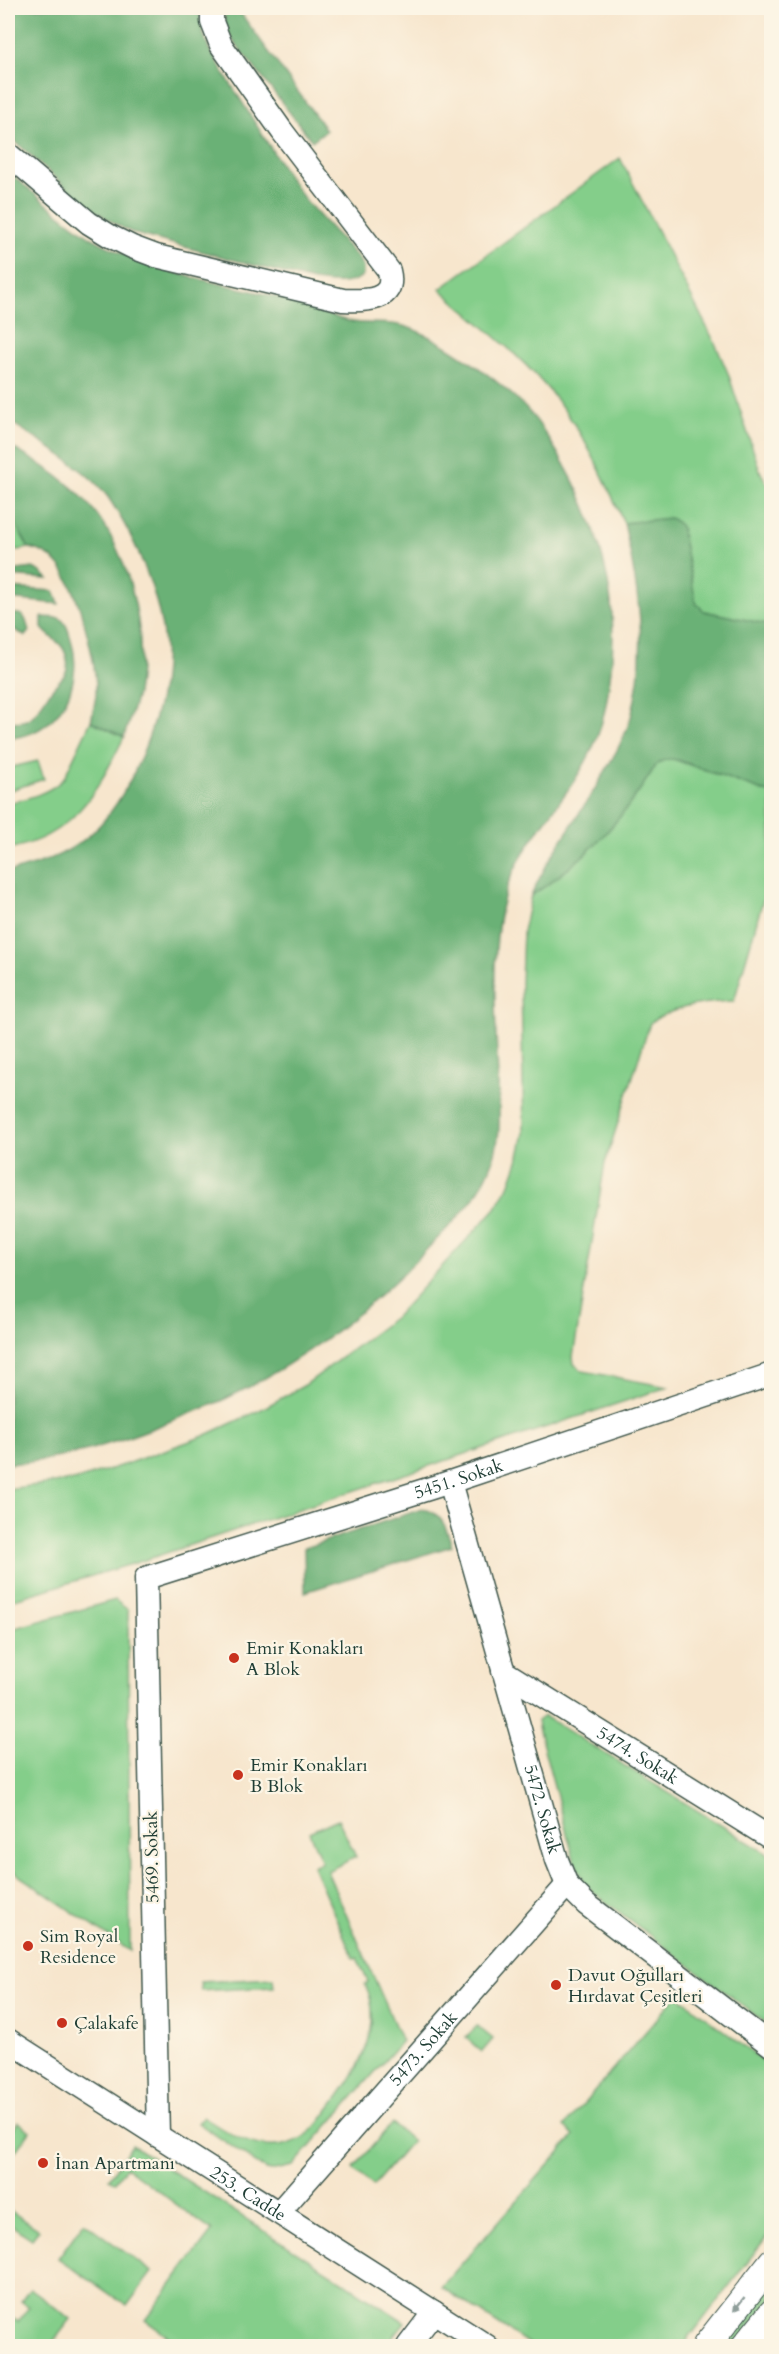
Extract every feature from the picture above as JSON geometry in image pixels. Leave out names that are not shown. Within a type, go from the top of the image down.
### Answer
[{"type":"street","points":[[8,154],[89,223],[110,236],[156,256],[343,300],[365,301],[384,294],[392,280],[386,266],[282,131],[221,45],[212,22],[212,8]]},
{"type":"street","name":"5451. Sokak","points":[[146,1578],[450,1482],[771,1374]]},
{"type":"street","name":"5472. Sokak","points":[[450,1482],[557,1860],[567,1885],[586,1904],[771,2046]]},
{"type":"street","name":"5469. Sokak","points":[[146,1578],[158,2136]]},
{"type":"street","name":"5474. Sokak","points":[[503,1671],[771,1838]]},
{"type":"street","name":"5473. Sokak","points":[[279,2212],[567,1885]]},
{"type":"street","name":"253. Cadde","points":[[8,2040],[487,2346]]},
{"type":"street","points":[[706,2346],[771,2262]]},
{"type":"street","points":[[408,2346],[434,2312]]},
{"type":"street","points":[[746,2346],[771,2313]]},
{"type":"green space","points":[[8,8],[199,8],[203,33],[209,49],[290,179],[306,201],[358,258],[363,267],[363,275],[346,283],[313,281],[136,234],[119,226],[85,203],[8,135]]},
{"type":"green space","points":[[224,8],[243,8],[239,11],[326,130],[312,141],[231,38],[225,25]]},
{"type":"green space","points":[[620,158],[715,343],[728,373],[760,471],[771,486],[771,625],[704,611],[696,603],[681,528],[670,518],[624,523],[586,443],[556,399],[516,355],[440,289]]},
{"type":"green space","points":[[8,172],[83,232],[133,258],[185,276],[273,296],[348,321],[407,327],[442,344],[480,369],[530,413],[541,427],[574,483],[598,542],[606,573],[613,637],[608,690],[597,738],[574,781],[517,864],[502,903],[495,979],[499,1131],[495,1155],[474,1198],[454,1222],[408,1268],[360,1312],[309,1351],[254,1384],[209,1406],[105,1445],[47,1459],[8,1464],[8,872],[43,862],[77,845],[111,812],[136,768],[155,717],[164,668],[164,645],[158,607],[145,568],[128,531],[108,497],[75,465],[8,420]]},
{"type":"green space","points":[[8,445],[54,473],[79,494],[96,514],[122,561],[131,587],[140,641],[137,693],[124,737],[91,721],[96,694],[85,625],[65,573],[51,557],[29,548],[8,511]]},
{"type":"green space","points":[[8,511],[29,548],[8,552]]},
{"type":"green space","points":[[670,518],[681,528],[696,603],[704,611],[771,625],[771,794],[681,761],[671,759],[662,761],[656,765],[629,805],[601,838],[570,868],[531,896],[553,854],[611,762],[631,717],[640,667],[641,643],[638,596],[624,523]]},
{"type":"green space","points":[[33,568],[48,579],[8,576],[10,571]]},
{"type":"green space","points":[[8,588],[54,591],[59,604],[8,599]]},
{"type":"green space","points":[[8,613],[23,616],[29,631],[25,636],[8,626]]},
{"type":"green space","points":[[42,617],[60,618],[68,629],[75,660],[70,692],[53,719],[40,729],[8,738],[8,721],[25,720],[36,713],[67,669],[63,649],[42,628]]},
{"type":"green space","points":[[91,721],[124,737],[93,793],[66,823],[50,834],[31,843],[8,849],[8,803],[30,797],[59,783],[64,778]]},
{"type":"green space","points":[[670,758],[771,794],[771,872],[734,1001],[712,1002],[679,1009],[650,1023],[605,1163],[573,1357],[574,1364],[583,1371],[668,1387],[145,1560],[8,1601],[8,1489],[77,1480],[126,1464],[204,1436],[260,1410],[305,1385],[395,1317],[496,1208],[509,1186],[518,1161],[524,1133],[521,984],[523,931],[531,896],[586,853],[615,822],[656,765]]},
{"type":"green space","points":[[38,761],[44,779],[8,791],[8,768]]},
{"type":"green space","points":[[422,1509],[429,1510],[439,1517],[446,1527],[452,1546],[305,1592],[304,1548]]},
{"type":"green space","points":[[115,1600],[128,1610],[130,1951],[8,1868],[8,1630]]},
{"type":"green space","points":[[544,1716],[771,1856],[771,2027],[594,1893],[585,1883],[575,1863],[538,1727],[537,1721]]},
{"type":"green space","points":[[338,1819],[356,1857],[327,1871],[402,2041],[293,2166],[270,2171],[198,2123],[204,2117],[231,2134],[259,2145],[288,2144],[302,2138],[316,2127],[339,2096],[361,2060],[372,2023],[371,2003],[365,1984],[368,1982],[357,1958],[354,1959],[313,1866],[322,1862],[309,1832]]},
{"type":"green space","points":[[273,1978],[274,1987],[201,1991],[200,1982]]},
{"type":"green space","points":[[677,1995],[771,2067],[771,2231],[683,2346],[532,2346],[441,2287],[574,2136],[564,2127]]},
{"type":"green space","points":[[477,2026],[493,2039],[482,2052],[466,2038]]},
{"type":"green space","points":[[18,2122],[30,2131],[8,2162],[8,2138]]},
{"type":"green space","points":[[392,2123],[412,2141],[373,2186],[353,2169]]},
{"type":"green space","points":[[132,2145],[405,2322],[386,2346],[181,2346],[145,2320],[212,2231],[126,2167],[115,2182],[109,2178]]},
{"type":"green space","points":[[8,2209],[39,2230],[32,2239],[8,2223]]},
{"type":"green space","points":[[84,2222],[152,2272],[127,2306],[58,2258]]},
{"type":"green space","points":[[771,2282],[771,2299],[735,2346],[722,2346]]},
{"type":"green space","points":[[30,2289],[71,2319],[50,2346],[8,2346],[8,2322],[11,2317],[18,2322],[29,2307],[21,2301]]},
{"type":"place","name":"Emir Konakları A Blok","points":[[234,1658]]},
{"type":"place","name":"Emir Konakları B Blok","points":[[238,1775]]},
{"type":"place","name":"Sim Royal Residence","points":[[28,1946]]},
{"type":"place","name":"Davut Oğulları Hırdavat Çeşitleri","points":[[556,1985]]},
{"type":"place","name":"Çalakafe","points":[[62,2023]]},
{"type":"place","name":"İnan Apartmanı","points":[[43,2163]]}]
